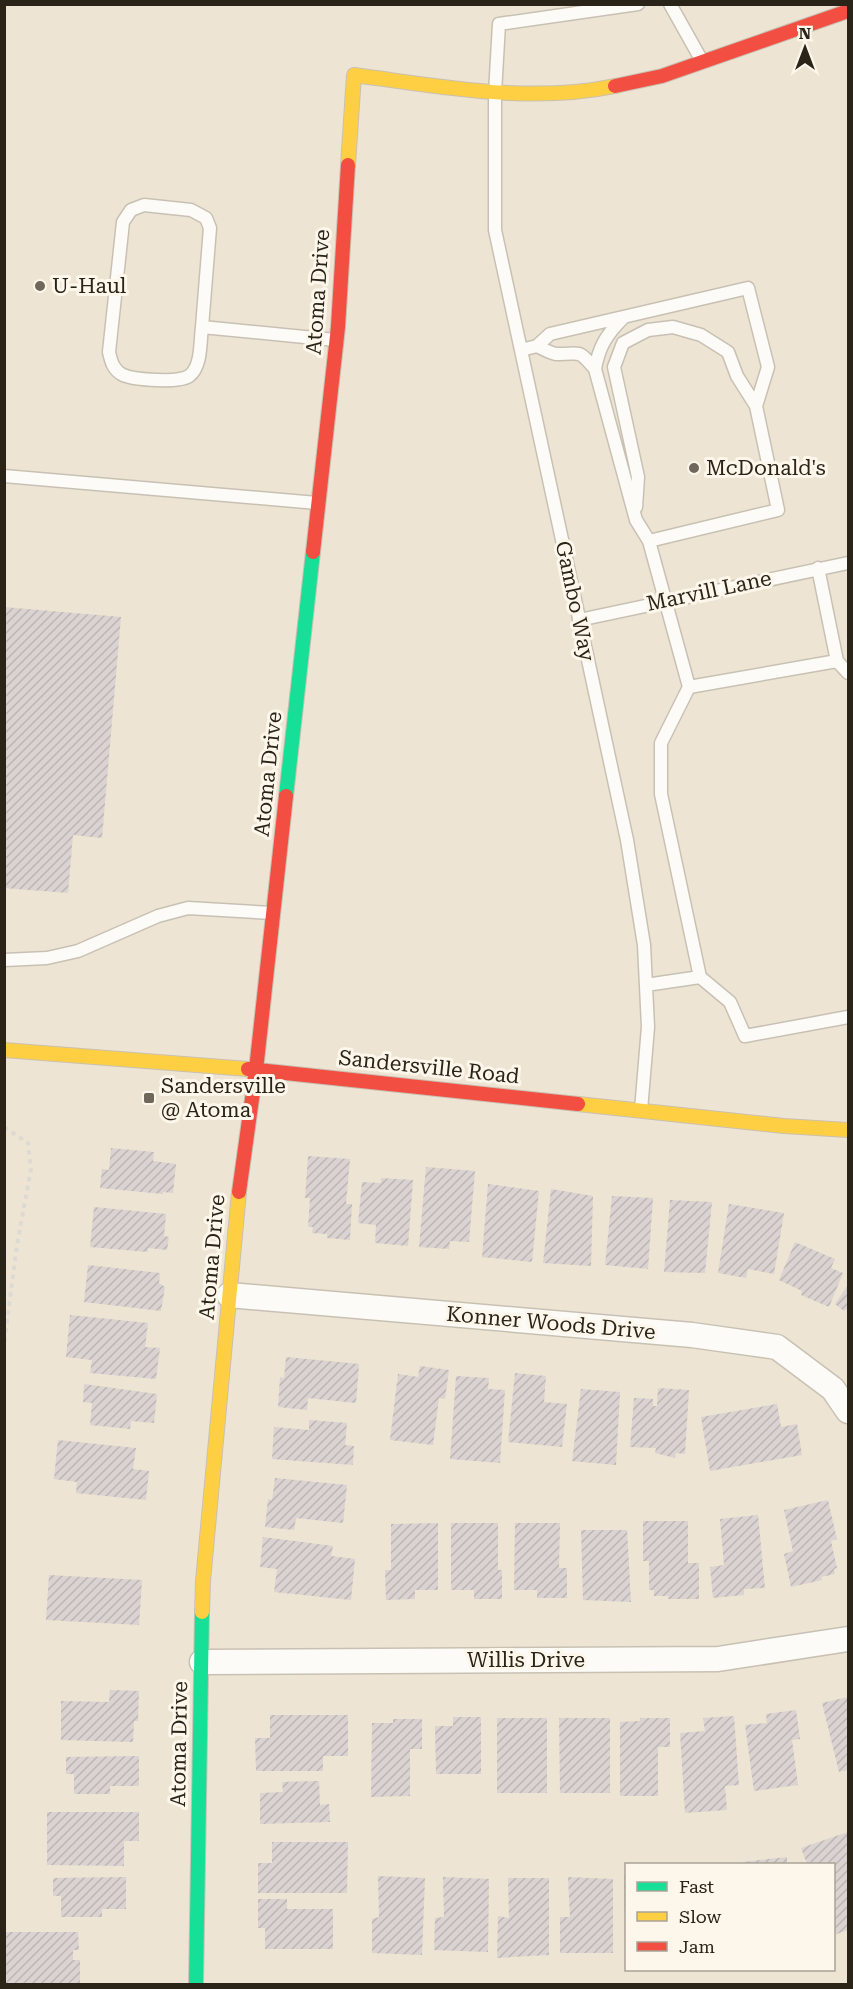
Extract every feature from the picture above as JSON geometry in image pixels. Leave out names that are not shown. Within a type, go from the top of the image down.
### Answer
[{"type":"street","name":"Atoma Drive","points":[[196,1984],[203,1581],[238,1199],[274,913],[336,340],[354,75],[495,93],[592,91],[662,76],[849,11]]},
{"type":"street","name":"Sandersville Road","points":[[4,1050],[256,1070],[641,1111],[849,1130]]},
{"type":"street","name":"Konner Woods Drive","points":[[229,1294],[692,1335],[777,1347],[833,1389],[849,1411]]},
{"type":"street","name":"Willis Drive","points":[[202,1662],[718,1659],[849,1639]]},
{"type":"lane","name":"Gambo Way","points":[[638,4],[499,24],[495,93],[495,230],[627,840],[644,945],[648,1027],[641,1111]]},
{"type":"lane","points":[[670,4],[702,62]]},
{"type":"lane","points":[[144,205],[191,210],[206,218],[210,228],[202,327],[197,365],[190,376],[176,381],[123,375],[112,366],[109,352],[123,222],[131,210],[144,205]]},
{"type":"lane","points":[[521,350],[537,346],[549,334],[748,288],[768,366],[756,406]]},
{"type":"lane","points":[[595,369],[599,348],[607,334],[624,318]]},
{"type":"lane","points":[[202,327],[336,340]]},
{"type":"lane","points":[[636,520],[638,477],[614,366],[623,344],[648,330],[673,327],[701,335],[728,352],[737,376],[756,406],[778,510],[649,541]]},
{"type":"lane","points":[[537,346],[555,354],[572,351],[585,357],[595,369],[636,520],[649,541],[689,687],[661,742],[661,794],[700,977],[730,1002],[745,1036],[849,1017]]},
{"type":"lane","points":[[4,476],[319,503]]},
{"type":"lane","name":"Marvill Lane","points":[[579,620],[845,560]]},
{"type":"lane","points":[[818,567],[837,661],[849,673]]},
{"type":"lane","points":[[689,687],[837,661]]},
{"type":"lane","points":[[4,960],[47,958],[78,951],[158,916],[188,908],[274,913]]},
{"type":"lane","points":[[646,985],[700,977]]},
{"type":"path","points":[[4,1127],[28,1143],[31,1169],[17,1245],[4,1345]]},
{"type":"building","points":[[4,607],[121,617],[102,838],[73,835],[68,893],[4,888]]},
{"type":"building","points":[[111,1148],[154,1152],[153,1161],[176,1164],[173,1193],[100,1188],[102,1169],[109,1170]]},
{"type":"building","points":[[308,1156],[350,1159],[346,1204],[352,1204],[350,1240],[327,1238],[327,1234],[312,1233],[313,1227],[308,1227],[310,1198],[305,1198]]},
{"type":"building","points":[[426,1167],[475,1171],[469,1242],[450,1241],[449,1249],[419,1247]]},
{"type":"building","points":[[381,1178],[413,1180],[408,1246],[375,1243],[376,1225],[358,1223],[362,1182],[381,1183]]},
{"type":"building","points":[[488,1184],[539,1191],[532,1262],[482,1257]]},
{"type":"building","points":[[551,1189],[593,1196],[591,1266],[543,1263]]},
{"type":"building","points":[[612,1196],[653,1198],[648,1269],[605,1265]]},
{"type":"building","points":[[670,1200],[712,1202],[705,1273],[664,1272]]},
{"type":"building","points":[[729,1204],[784,1213],[774,1274],[748,1269],[746,1278],[718,1273]]},
{"type":"building","points":[[94,1207],[166,1214],[164,1236],[169,1237],[167,1250],[148,1248],[148,1252],[90,1247]]},
{"type":"building","points":[[795,1242],[835,1259],[831,1268],[843,1273],[829,1307],[801,1295],[802,1291],[779,1280]]},
{"type":"building","points":[[88,1265],[160,1273],[159,1283],[165,1287],[161,1311],[84,1302]]},
{"type":"building","points":[[848,1285],[848,1308],[844,1311],[835,1304]]},
{"type":"building","points":[[70,1315],[148,1323],[145,1347],[160,1348],[156,1379],[90,1373],[92,1360],[66,1357]]},
{"type":"building","points":[[286,1357],[359,1364],[356,1403],[308,1398],[307,1410],[278,1407],[280,1377],[284,1378]]},
{"type":"building","points":[[420,1366],[449,1370],[445,1399],[439,1398],[433,1445],[390,1440],[398,1374],[418,1377]]},
{"type":"building","points":[[515,1373],[546,1376],[544,1402],[567,1404],[562,1447],[508,1442]]},
{"type":"building","points":[[456,1376],[489,1378],[488,1389],[505,1390],[500,1463],[450,1459]]},
{"type":"building","points":[[84,1384],[157,1394],[154,1423],[131,1421],[130,1429],[90,1425],[92,1403],[83,1402]]},
{"type":"building","points":[[658,1388],[689,1390],[685,1454],[676,1453],[675,1458],[655,1453],[656,1448],[630,1447],[634,1398],[653,1399],[653,1406],[657,1406]]},
{"type":"building","points":[[581,1389],[620,1392],[616,1465],[572,1461]]},
{"type":"building","points":[[777,1404],[781,1427],[797,1424],[802,1455],[710,1471],[701,1417]]},
{"type":"building","points":[[309,1420],[347,1423],[345,1445],[354,1446],[353,1465],[272,1459],[274,1427],[309,1430]]},
{"type":"building","points":[[58,1440],[136,1448],[133,1469],[149,1471],[146,1500],[76,1493],[77,1482],[54,1479]]},
{"type":"building","points":[[275,1478],[347,1485],[343,1523],[296,1518],[294,1530],[265,1527],[268,1499],[272,1500]]},
{"type":"building","points":[[828,1500],[837,1539],[831,1541],[837,1568],[834,1569],[835,1574],[821,1577],[822,1580],[791,1587],[784,1554],[793,1551],[784,1510]]},
{"type":"building","points":[[758,1515],[765,1588],[744,1589],[744,1595],[713,1598],[710,1567],[724,1565],[720,1519]]},
{"type":"building","points":[[643,1521],[688,1521],[688,1563],[699,1563],[699,1599],[668,1599],[668,1596],[654,1596],[654,1590],[649,1590],[649,1561],[643,1561]]},
{"type":"building","points":[[438,1523],[438,1590],[415,1590],[415,1599],[386,1600],[385,1570],[391,1570],[391,1524]]},
{"type":"building","points":[[451,1523],[498,1523],[498,1570],[502,1570],[502,1599],[474,1599],[474,1590],[451,1590]]},
{"type":"building","points":[[515,1523],[560,1523],[559,1568],[567,1568],[567,1598],[537,1598],[537,1590],[514,1590]]},
{"type":"building","points":[[581,1530],[627,1530],[631,1602],[583,1600]]},
{"type":"building","points":[[263,1537],[333,1546],[331,1556],[355,1559],[351,1600],[274,1592],[277,1569],[260,1567]]},
{"type":"building","points":[[49,1575],[142,1580],[139,1625],[46,1620]]},
{"type":"building","points":[[110,1690],[139,1691],[138,1721],[134,1721],[133,1742],[61,1740],[61,1701],[109,1702]]},
{"type":"building","points":[[848,1697],[848,1770],[839,1772],[822,1703]]},
{"type":"building","points":[[796,1710],[800,1739],[792,1740],[798,1785],[754,1791],[745,1725],[767,1723],[766,1714]]},
{"type":"building","points":[[270,1715],[348,1715],[348,1756],[323,1756],[323,1771],[256,1771],[255,1738],[270,1738]]},
{"type":"building","points":[[734,1716],[739,1785],[725,1786],[727,1810],[685,1813],[680,1733],[705,1731],[703,1718]]},
{"type":"building","points":[[453,1717],[481,1717],[481,1774],[436,1774],[435,1726],[453,1726]]},
{"type":"building","points":[[497,1718],[547,1718],[547,1793],[497,1793]]},
{"type":"building","points":[[559,1718],[610,1718],[610,1793],[560,1793]]},
{"type":"building","points":[[640,1718],[670,1718],[670,1747],[658,1747],[658,1796],[620,1796],[620,1722],[640,1721]]},
{"type":"building","points":[[393,1719],[422,1719],[422,1749],[410,1749],[410,1796],[371,1797],[372,1723],[393,1723]]},
{"type":"building","points":[[139,1756],[139,1786],[110,1786],[110,1794],[74,1794],[74,1774],[66,1774],[66,1757]]},
{"type":"building","points":[[319,1781],[320,1805],[329,1804],[330,1822],[260,1824],[260,1793],[283,1792],[282,1782]]},
{"type":"building","points":[[47,1812],[139,1812],[139,1841],[124,1841],[124,1866],[47,1865]]},
{"type":"building","points":[[848,1832],[848,1930],[835,1935],[835,1863],[807,1863],[801,1848]]},
{"type":"building","points":[[272,1842],[348,1842],[347,1893],[258,1893],[258,1863],[272,1863]]},
{"type":"building","points":[[787,1857],[787,1863],[743,1862]]},
{"type":"building","points":[[624,1875],[625,1875],[625,1913]]},
{"type":"building","points":[[378,1876],[425,1878],[422,1955],[372,1953],[372,1919],[379,1917]]},
{"type":"building","points":[[126,1877],[126,1909],[102,1909],[102,1917],[61,1917],[61,1896],[53,1896],[53,1878]]},
{"type":"building","points":[[443,1877],[489,1879],[488,1952],[434,1950],[435,1918],[444,1917]]},
{"type":"building","points":[[568,1877],[613,1879],[613,1953],[560,1953],[560,1917],[570,1917]]},
{"type":"building","points":[[508,1878],[549,1878],[549,1955],[497,1958],[498,1916],[509,1918]]},
{"type":"building","points":[[258,1899],[287,1899],[287,1909],[333,1909],[333,1949],[265,1949],[265,1928],[258,1928]]},
{"type":"building","points":[[4,1932],[78,1932],[79,1950],[73,1950],[73,1960],[80,1960],[80,1984],[4,1984]]},
{"type":"traffic: fast","points":[[286,796],[313,552]]},
{"type":"traffic: fast","points":[[196,1984],[202,1612]]},
{"type":"traffic: slow","points":[[348,165],[354,75],[451,88],[517,93],[583,91],[615,86]]},
{"type":"traffic: slow","points":[[4,1050],[248,1069]]},
{"type":"traffic: slow","points":[[578,1104],[784,1126],[848,1130]]},
{"type":"traffic: slow","points":[[202,1612],[239,1192]]},
{"type":"traffic: jam","points":[[615,86],[662,76],[848,11]]},
{"type":"traffic: jam","points":[[313,552],[338,327],[348,165]]},
{"type":"traffic: jam","points":[[239,1192],[256,1070],[286,796]]},
{"type":"traffic: jam","points":[[248,1069],[578,1104]]},
{"type":"place","name":"U-Haul","points":[[40,286]]},
{"type":"place","name":"McDonald's","points":[[694,468]]},
{"type":"place","name":"Sandersville @ Atoma","points":[[149,1098]]}]
